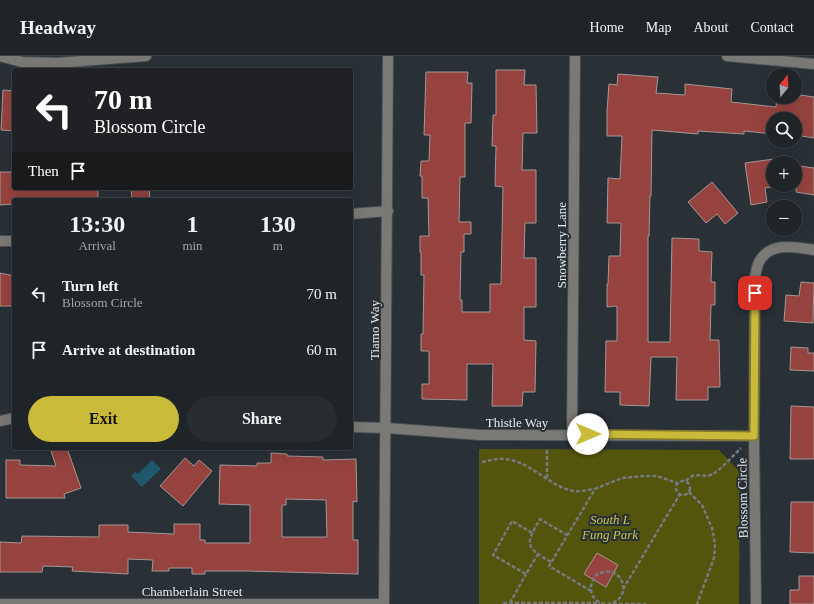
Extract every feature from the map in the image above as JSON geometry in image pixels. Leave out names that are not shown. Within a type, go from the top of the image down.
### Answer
[{"type":"street","points":[[0,56],[22,62],[57,63],[146,56]]},
{"type":"street","name":"Tiamo Way","points":[[384,604],[388,56]]},
{"type":"street","name":"Snowberry Lane","points":[[572,434],[575,56]]},
{"type":"street","points":[[727,56],[814,64]]},
{"type":"street","points":[[353,214],[388,211]]},
{"type":"street","points":[[0,241],[12,241]]},
{"type":"street","name":"Blossom Circle","points":[[756,604],[754,436],[755,277],[758,263],[765,253],[778,247],[814,250]]},
{"type":"street","points":[[0,421],[12,418]]},
{"type":"street","name":"Thistle Way","points":[[353,428],[386,428],[480,435],[572,434],[754,436]]},
{"type":"street","name":"Chamberlain Street","points":[[0,604],[384,604]]},
{"type":"path","points":[[482,462],[503,459],[513,461],[525,465],[560,486],[574,491],[594,489],[622,478],[644,476],[657,476],[677,483],[682,480],[686,481],[691,476],[712,474],[754,436]]},
{"type":"path","points":[[547,450],[548,478]]},
{"type":"path","points":[[686,481],[690,486],[689,492]]},
{"type":"path","points":[[677,483],[676,490],[680,494],[684,495],[689,492]]},
{"type":"path","points":[[591,590],[549,566],[594,489]]},
{"type":"path","points":[[689,492],[702,505],[712,528],[715,545],[714,558],[697,604]]},
{"type":"path","points":[[608,604],[619,599],[623,589],[680,494]]},
{"type":"path","points":[[552,562],[532,550],[530,539],[532,532],[540,519],[567,535]]},
{"type":"path","points":[[526,574],[493,555],[512,521],[532,532]]},
{"type":"path","points":[[510,603],[538,554]]},
{"type":"path","points":[[601,603],[594,598],[590,585],[596,575],[606,571],[617,574],[623,584],[623,589]]},
{"type":"path","points":[[503,603],[646,604]]},
{"type":"green space","name":"South L Fung Park","points":[[479,449],[719,450],[740,472],[739,604],[479,604]]},
{"type":"water","points":[[152,460],[161,469],[142,487],[131,476],[135,472],[138,474]]},
{"type":"building","points":[[496,70],[525,70],[524,85],[536,85],[537,133],[523,133],[522,170],[536,170],[536,223],[525,223],[524,258],[536,258],[536,307],[524,307],[524,340],[536,341],[535,392],[523,392],[522,406],[492,406],[493,364],[467,364],[467,400],[422,399],[422,384],[429,384],[429,351],[421,351],[421,334],[423,334],[424,275],[421,275],[420,252],[420,236],[429,236],[428,198],[422,198],[422,176],[420,176],[421,161],[429,161],[430,135],[424,135],[426,72],[468,72],[467,83],[472,83],[471,123],[465,123],[465,177],[460,177],[459,222],[471,222],[471,234],[464,234],[464,252],[461,252],[460,300],[462,300],[462,312],[490,312],[490,284],[501,284],[503,187],[495,186],[496,146],[492,146],[493,115],[496,115]]},
{"type":"building","points":[[618,74],[658,77],[656,93],[685,95],[685,84],[732,89],[731,102],[776,107],[776,104],[802,104],[802,95],[814,97],[814,138],[802,136],[802,112],[766,112],[766,133],[744,131],[744,134],[698,131],[698,134],[652,130],[651,196],[648,236],[648,342],[670,342],[672,238],[699,239],[699,251],[712,252],[711,282],[715,282],[715,305],[711,305],[710,340],[719,340],[720,387],[708,387],[708,400],[676,400],[677,357],[651,357],[649,406],[620,405],[620,392],[605,392],[606,341],[617,341],[617,306],[607,307],[607,284],[609,256],[620,256],[621,223],[607,223],[608,178],[620,179],[622,136],[607,136],[607,111],[609,84],[617,85]]},
{"type":"building","points":[[3,90],[12,91],[12,131],[1,130]]},
{"type":"building","points":[[766,160],[766,202],[751,205],[745,163]]},
{"type":"building","points":[[802,166],[814,168],[814,195],[796,192],[802,192]]},
{"type":"building","points":[[0,172],[12,172],[12,190],[98,190],[98,198],[12,198],[12,204],[0,205]]},
{"type":"building","points":[[712,182],[738,213],[725,224],[717,214],[706,223],[688,202]]},
{"type":"building","points":[[131,190],[149,190],[150,198],[132,198]]},
{"type":"building","points":[[0,273],[12,276],[12,306],[0,306]]},
{"type":"building","points":[[801,282],[814,283],[813,323],[784,321],[786,295],[799,296]]},
{"type":"building","points":[[791,347],[808,348],[808,353],[814,353],[814,371],[790,370]]},
{"type":"building","points":[[791,406],[814,407],[814,459],[790,459]]},
{"type":"building","points":[[68,450],[81,488],[64,494],[65,498],[6,498],[6,460],[20,460],[20,465],[56,466],[51,451]]},
{"type":"building","points":[[271,453],[287,454],[287,456],[323,457],[323,460],[356,459],[357,502],[353,501],[353,540],[358,540],[358,574],[205,571],[205,574],[192,574],[192,568],[169,568],[169,571],[152,571],[153,560],[128,559],[128,574],[72,571],[73,567],[43,566],[42,572],[0,572],[0,542],[21,543],[22,536],[99,537],[99,525],[128,525],[128,532],[174,534],[174,524],[200,524],[200,540],[205,540],[205,543],[250,543],[250,505],[219,504],[220,465],[257,466],[257,463],[271,463]],"holes":[[[286,499],[326,500],[327,537],[282,537],[282,505],[286,505]]]},
{"type":"building","points":[[185,458],[194,466],[199,460],[212,471],[183,506],[160,486]]},
{"type":"building","points":[[791,502],[814,502],[814,553],[790,552]]},
{"type":"building","points":[[597,553],[618,565],[606,587],[584,574]]},
{"type":"building","points":[[799,576],[814,576],[814,604],[790,604],[790,590],[799,590]]},
{"type":"route","points":[[588,434],[754,436],[755,293]]}]
